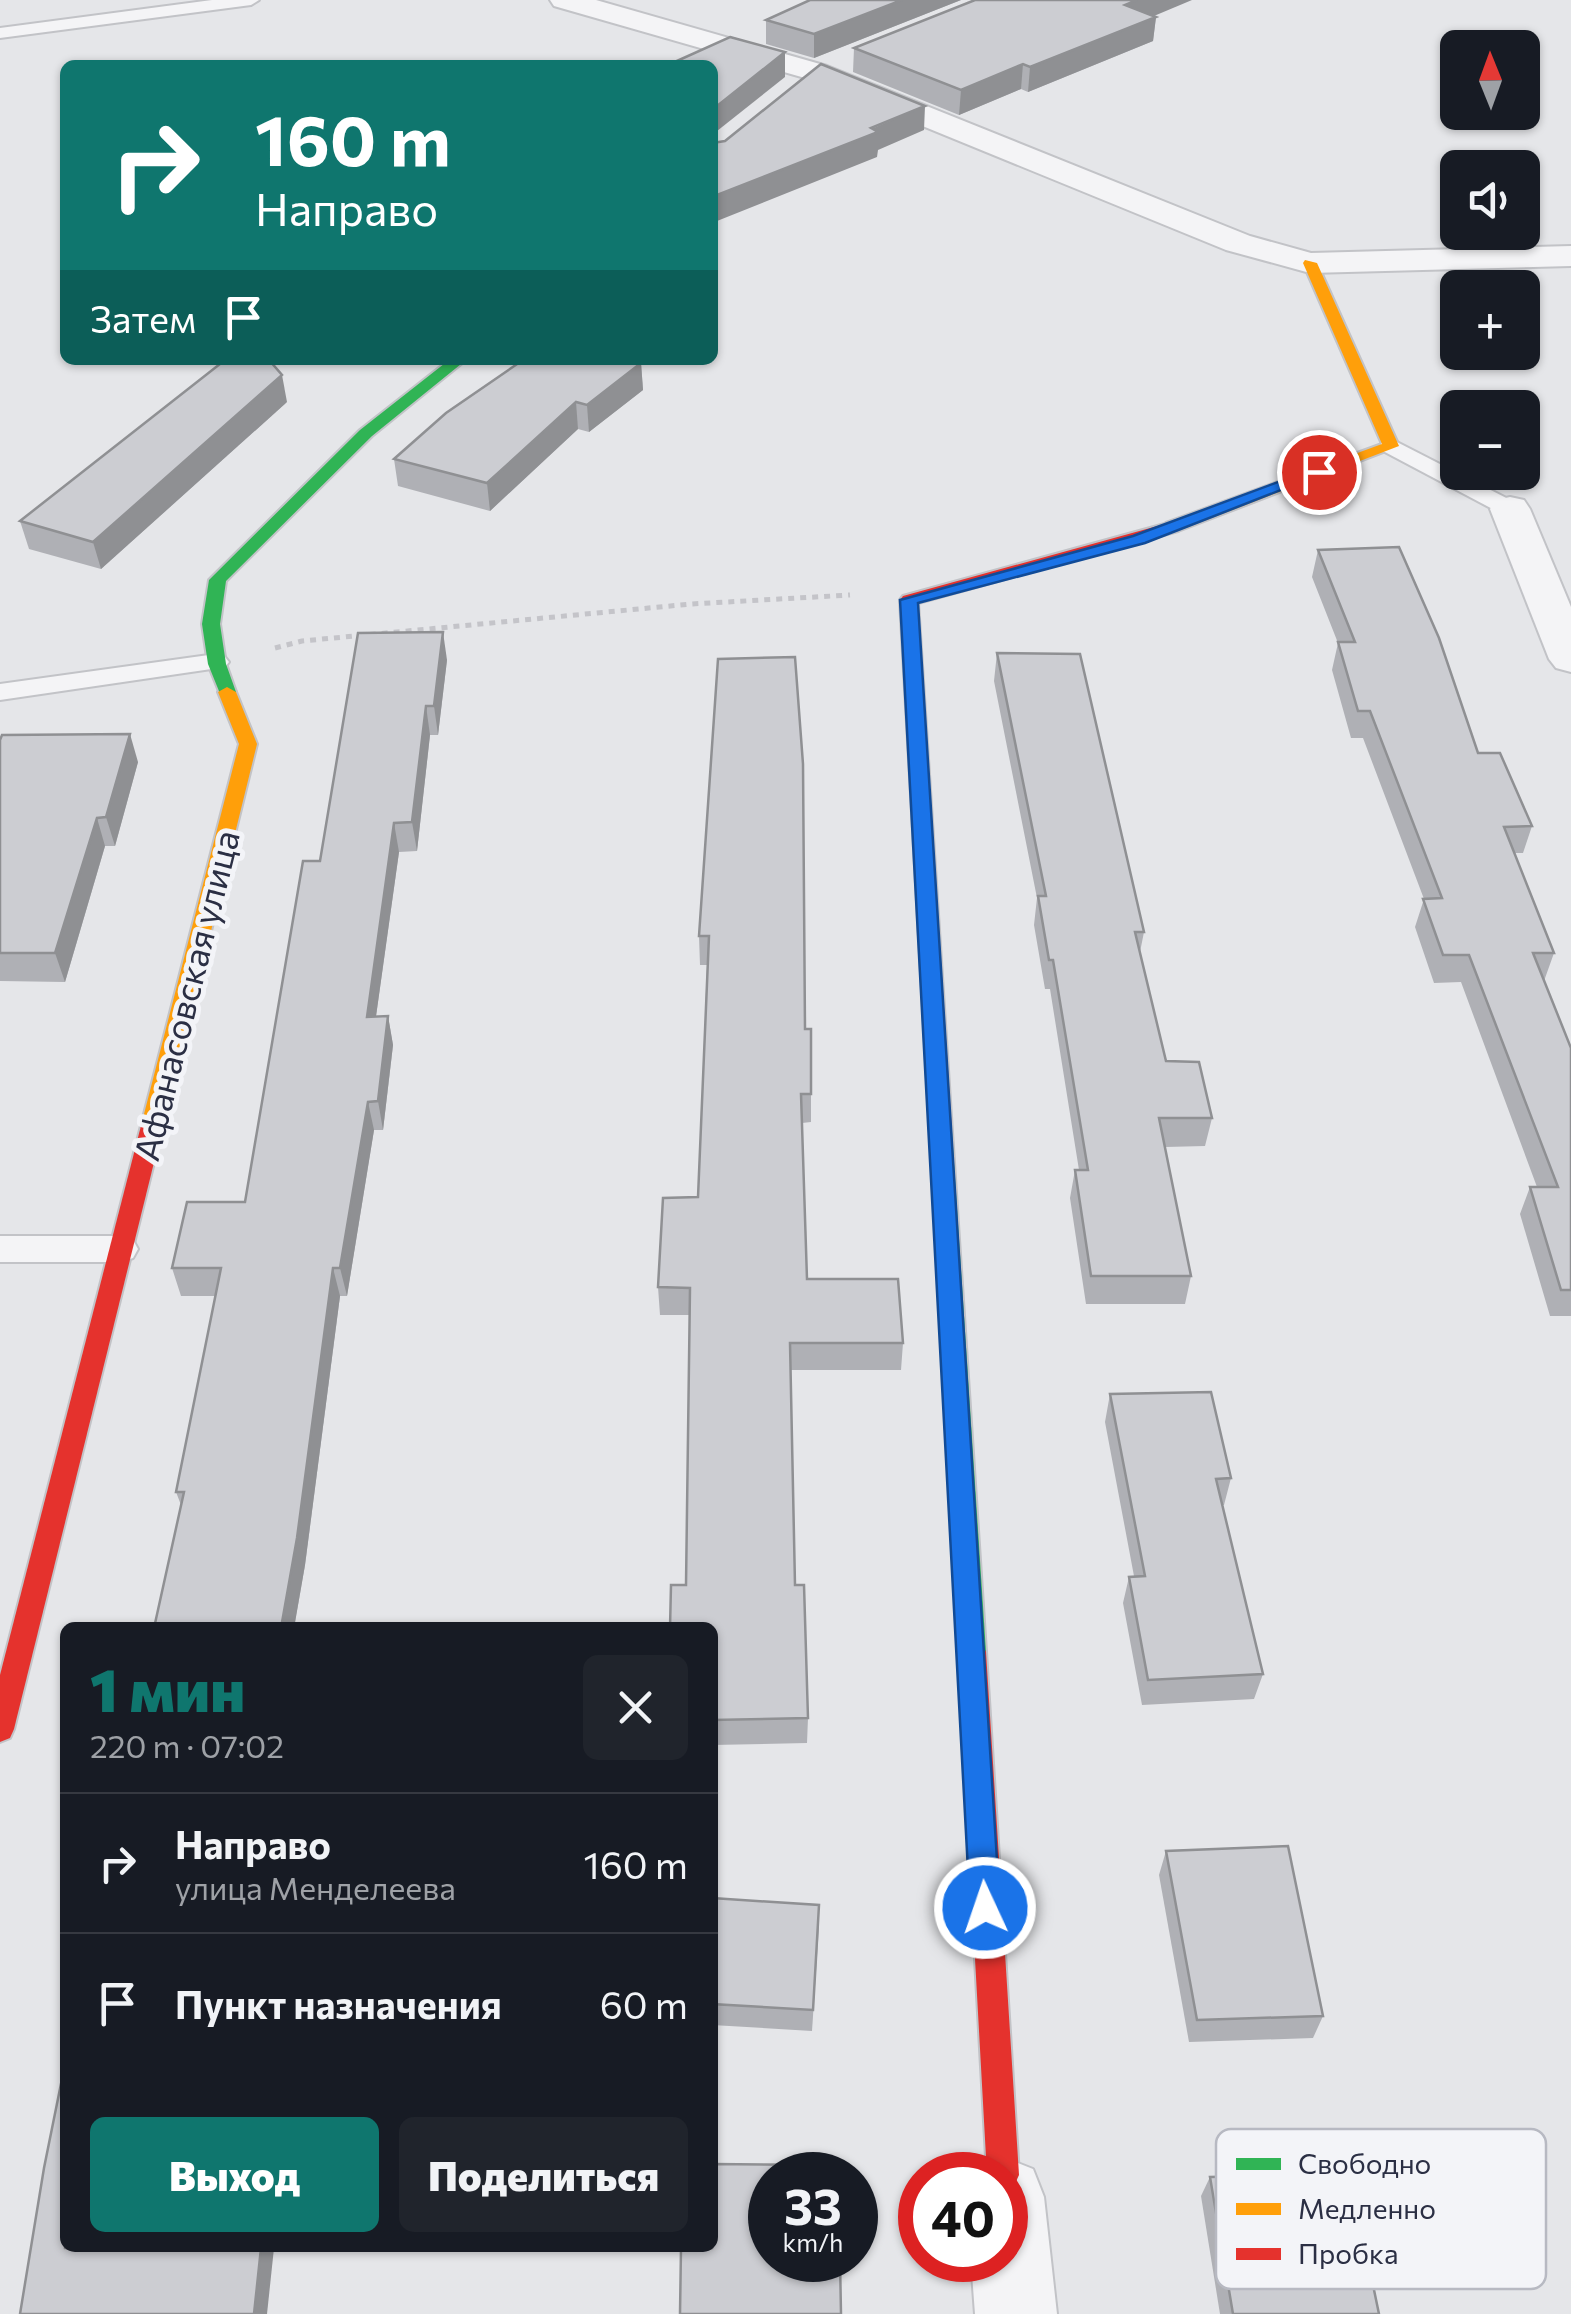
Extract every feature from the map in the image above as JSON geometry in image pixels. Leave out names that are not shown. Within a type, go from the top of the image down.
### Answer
[{"type":"street","points":[[564,0],[816,72],[1238,243],[1310,263],[1571,256]]},
{"type":"street","points":[[786,96],[816,72],[852,58]]},
{"type":"street","points":[[1002,2152],[909,600],[1139,539],[1391,446],[1310,263]]},
{"type":"street","name":"Афанасовская улица","points":[[0,1729],[248,744],[210,648],[209,608],[218,580],[366,433],[452,365]]},
{"type":"street","points":[[1510,509],[1571,659]]},
{"type":"street","points":[[1013,2282],[1016,2314]]},
{"type":"lane","points":[[0,34],[251,0]]},
{"type":"lane","points":[[1391,446],[1510,509]]},
{"type":"lane","points":[[0,692],[216,662]]},
{"type":"lane","points":[[0,1249],[121,1249]]},
{"type":"path","points":[[216,662],[302,642],[505,620],[844,594],[909,600]]},
{"type":"building","points":[[810,0],[902,0],[814,34],[766,20]]},
{"type":"building","points":[[975,0],[1137,0],[1125,5],[1156,17],[961,90],[854,48]]},
{"type":"building","points":[[730,37],[785,52],[718,105],[718,60],[679,60]]},
{"type":"building","points":[[821,64],[925,106],[871,128],[878,132],[718,195],[718,142],[725,141]]},
{"type":"building","points":[[219,365],[273,365],[282,375],[93,542],[20,521]]},
{"type":"building","points":[[516,365],[638,365],[587,405],[576,402],[487,483],[394,459],[446,413]]},
{"type":"building","points":[[1399,547],[1439,638],[1478,753],[1500,753],[1532,826],[1504,827],[1554,953],[1533,953],[1571,1048],[1571,1290],[1561,1290],[1530,1187],[1558,1187],[1469,955],[1443,955],[1423,899],[1442,898],[1370,711],[1358,711],[1338,642],[1355,642],[1318,550]]},
{"type":"building","points":[[443,632],[434,706],[426,706],[412,822],[394,823],[367,1017],[388,1016],[378,1101],[368,1102],[340,1268],[333,1268],[282,1622],[155,1622],[184,1492],[176,1492],[221,1268],[172,1268],[187,1202],[245,1202],[303,861],[320,861],[358,633]]},
{"type":"building","points":[[997,653],[1080,654],[1144,932],[1135,932],[1166,1061],[1199,1062],[1212,1118],[1159,1118],[1191,1276],[1091,1276],[1075,1170],[1088,1170],[1053,960],[1049,960],[1038,896],[1046,896]]},
{"type":"building","points":[[795,657],[803,764],[805,1029],[811,1029],[811,1094],[801,1094],[807,1279],[898,1279],[903,1343],[790,1343],[795,1585],[804,1585],[808,1718],[718,1720],[718,1622],[670,1622],[671,1585],[686,1585],[690,1288],[658,1287],[663,1198],[698,1197],[709,936],[699,936],[718,659]]},
{"type":"building","points":[[130,734],[106,817],[97,818],[55,953],[0,953],[2,735]]},
{"type":"building","points":[[1211,1392],[1231,1478],[1216,1479],[1263,1674],[1148,1680],[1129,1577],[1145,1576],[1110,1394]]},
{"type":"building","points":[[1288,1846],[1323,2016],[1197,2020],[1166,1851]]},
{"type":"building","points":[[718,1898],[819,1905],[813,2010],[718,2004]]},
{"type":"building","points":[[60,2089],[60,2252],[261,2252],[254,2314],[20,2314]]},
{"type":"building","points":[[718,2164],[748,2164],[748,2282],[840,2282],[841,2314],[680,2314],[681,2252],[718,2252]]},
{"type":"building","points":[[1210,2177],[1216,2177],[1216,2213]]},
{"type":"building","points":[[1229,2289],[1374,2289],[1379,2314],[1233,2314]]},
{"type":"traffic: fast","points":[[227,692],[217,664],[211,624],[218,580],[366,433],[452,365]]},
{"type":"traffic: fast","points":[[941,1132],[972,1652]]},
{"type":"traffic: slow","points":[[1172,527],[1391,446],[1310,263]]},
{"type":"traffic: slow","points":[[154,1118],[248,744],[227,692]]},
{"type":"traffic: jam","points":[[941,1132],[909,600],[1172,527]]},
{"type":"traffic: jam","points":[[0,1729],[154,1118]]},
{"type":"traffic: jam","points":[[972,1652],[1002,2152]]},
{"type":"route","points":[[985,1908],[909,600],[1139,539],[1319,472]]}]
